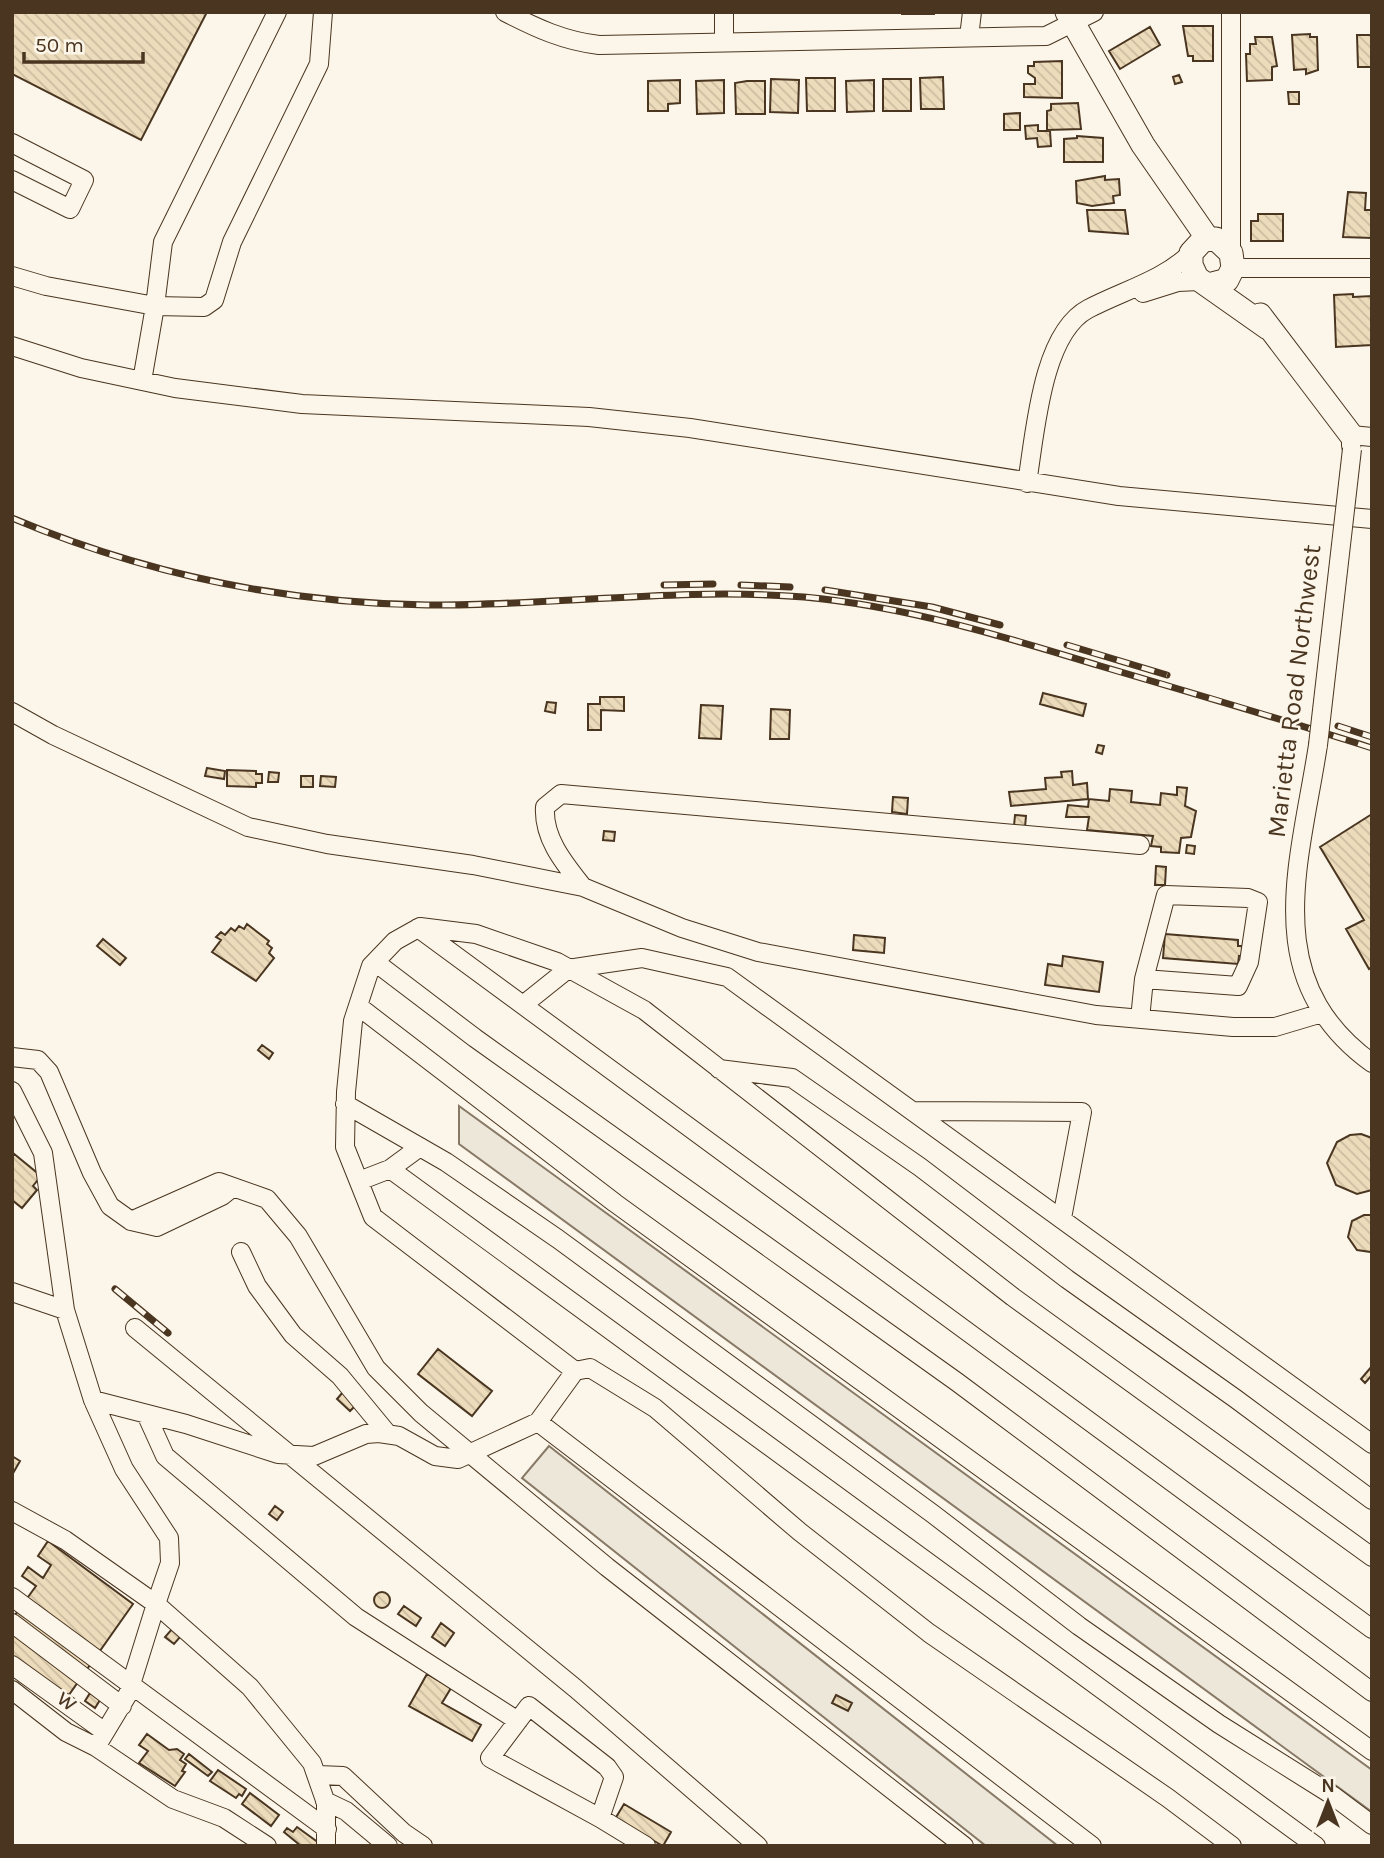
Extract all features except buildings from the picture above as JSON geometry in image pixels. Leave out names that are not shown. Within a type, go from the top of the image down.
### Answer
[{"type":"main road","name":"Marietta Road Northwest","points":[[1070,18],[1143,145],[1215,253],[1268,328],[1358,441]]},
{"type":"main road","points":[[1215,253],[1221,284],[1204,283],[1191,265],[1215,253]]},
{"type":"main road","name":"Marietta Road Northwest","points":[[1204,283],[1268,328]]},
{"type":"street","points":[[142,381],[163,242],[278,12]]},
{"type":"street","points":[[12,276],[46,286],[155,306],[204,307],[214,300],[232,242],[319,64],[323,12]]},
{"type":"street","points":[[505,12],[548,34],[572,42],[599,45],[1046,36],[1070,18],[1094,12]]},
{"type":"street","points":[[724,12],[724,42]]},
{"type":"street","points":[[969,37],[972,12]]},
{"type":"street","points":[[1215,253],[1231,215],[1231,12]]},
{"type":"street","points":[[12,143],[85,180],[70,209],[12,180]]},
{"type":"street","points":[[1027,483],[1049,366],[1066,330],[1085,311],[1181,263],[1215,253],[1372,268]]},
{"type":"street","points":[[1122,294],[1135,295],[1178,282],[1204,283]]},
{"type":"street","points":[[12,346],[81,368],[142,381],[302,404],[589,417],[690,428],[1119,496],[1372,519]]},
{"type":"street","name":"Marietta Road Northwest","points":[[1358,441],[1295,897],[1294,934],[1302,970],[1322,1013],[1346,1042],[1372,1063]]},
{"type":"street","points":[[12,712],[53,735],[248,827],[327,845],[473,865],[583,887],[682,928],[758,952],[1073,1012],[1233,1027],[1275,1027],[1322,1013]]},
{"type":"street","points":[[583,887],[561,859],[544,824],[545,807],[561,794],[1140,845]]},
{"type":"street","points":[[1140,1019],[1144,979],[1166,895],[1248,898],[1258,902],[1249,962],[1238,986],[1144,979]]},
{"type":"street","points":[[418,928],[1372,1629]]},
{"type":"street","points":[[575,1371],[373,1217],[345,1147],[345,1104],[353,1021],[358,1006],[375,962],[396,941],[418,928],[476,934],[568,969],[643,1010],[1013,1297],[1372,1557]]},
{"type":"street","points":[[523,1005],[568,969],[642,958],[727,977],[1370,1442]]},
{"type":"street","points":[[375,962],[475,1038],[957,1382],[1372,1692]]},
{"type":"street","points":[[358,1006],[637,1219],[1372,1751]]},
{"type":"street","points":[[12,1057],[38,1060],[50,1072],[92,1173],[110,1206],[131,1222],[157,1227],[222,1196],[226,1185],[267,1199],[298,1236],[376,1368],[421,1413],[607,1567],[964,1846]]},
{"type":"street","points":[[719,1069],[792,1078],[920,1167],[1067,1279],[1372,1500]]},
{"type":"street","points":[[12,1091],[43,1153],[65,1310],[93,1400],[124,1469],[169,1538],[170,1563],[130,1684],[122,1706],[101,1740]]},
{"type":"street","points":[[345,1104],[420,1147],[568,1246],[933,1514],[1079,1626],[1219,1724],[1332,1796],[1372,1825]]},
{"type":"street","points":[[914,1111],[1082,1112],[1062,1218]]},
{"type":"street","points":[[359,1181],[390,1169],[420,1147]]},
{"type":"street","points":[[390,1169],[1316,1846]]},
{"type":"street","points":[[241,1252],[257,1286],[293,1335],[340,1376],[387,1433]]},
{"type":"street","points":[[12,1292],[65,1310]]},
{"type":"street","points":[[135,1328],[575,1688],[758,1846]]},
{"type":"street","points":[[93,1400],[287,1454],[314,1456],[366,1434],[387,1433],[446,1459],[458,1459],[538,1422],[575,1371],[590,1368],[655,1408],[800,1532],[929,1633],[1168,1798],[1231,1846]]},
{"type":"street","points":[[146,1415],[165,1456],[356,1617],[518,1721]]},
{"type":"street","points":[[538,1422],[1091,1846]]},
{"type":"street","points":[[12,1511],[65,1540],[156,1604],[259,1696],[318,1775],[326,1801],[327,1838]]},
{"type":"street","points":[[12,1597],[130,1684],[327,1838]]},
{"type":"street","points":[[12,1623],[122,1706]]},
{"type":"street","points":[[12,1665],[63,1702],[101,1740],[173,1799],[224,1818],[267,1846]]},
{"type":"street","points":[[63,1702],[81,1675]]},
{"type":"street","name":"w","points":[[12,1690],[66,1732],[101,1740]]},
{"type":"street","points":[[600,1818],[613,1787],[614,1777],[607,1767],[529,1706],[490,1758],[646,1846]]},
{"type":"street","points":[[318,1775],[343,1776],[404,1833],[423,1846]]},
{"type":"street","points":[[326,1801],[346,1811],[387,1846]]},
{"type":"shaded area","points":[[459,1106],[1372,1770],[1372,1812],[459,1144]]},
{"type":"shaded area","points":[[549,1446],[1058,1846],[986,1846],[522,1478]]},
{"type":"railway","points":[[12,518],[62,538],[164,570],[215,582],[320,598],[373,603],[474,605],[710,594],[804,597],[879,607],[1025,643],[1372,748]]},
{"type":"railway","points":[[664,585],[713,584]]},
{"type":"railway","points":[[741,585],[790,587]]},
{"type":"railway","points":[[825,590],[932,607],[1000,625]]},
{"type":"railway","points":[[1067,645],[1167,675]]},
{"type":"railway","points":[[1338,726],[1372,737]]},
{"type":"railway","points":[[115,1289],[168,1333]]}]
